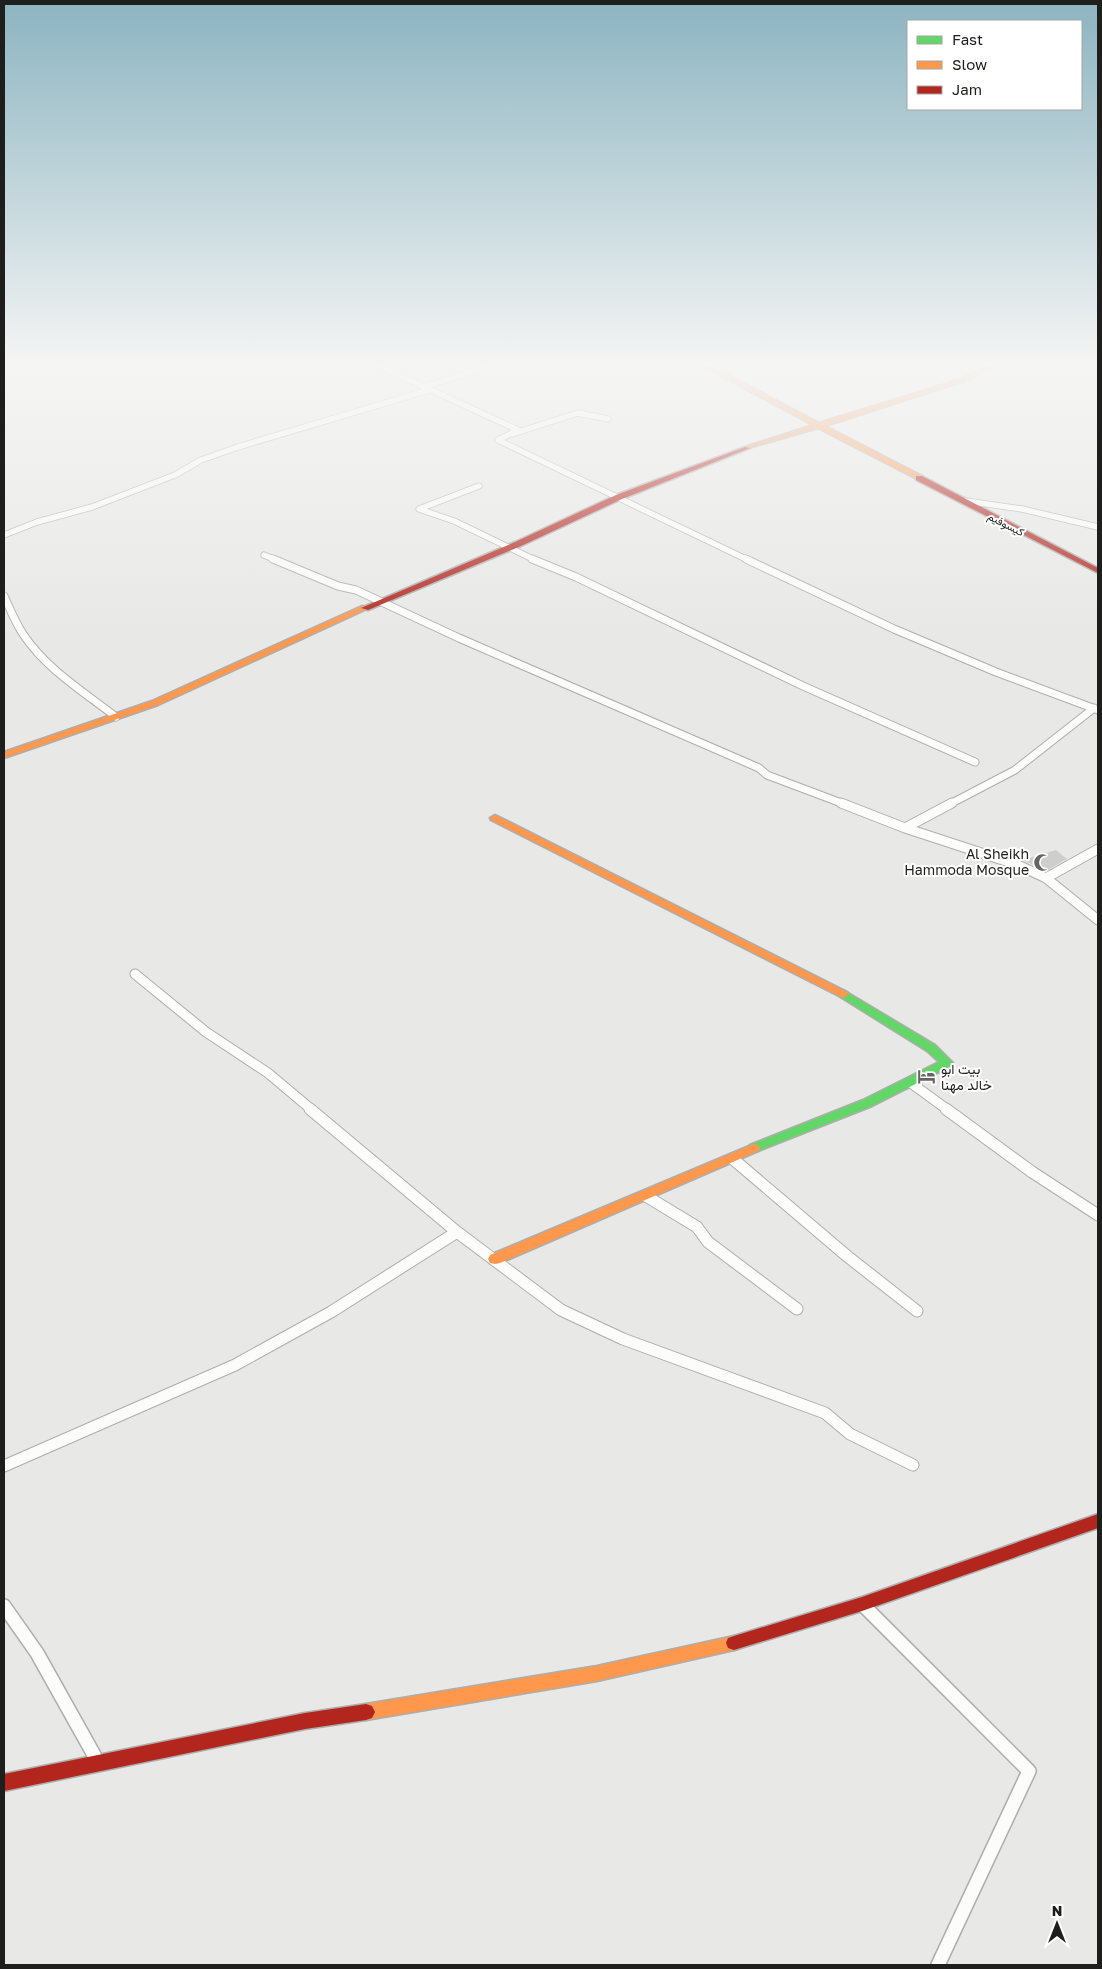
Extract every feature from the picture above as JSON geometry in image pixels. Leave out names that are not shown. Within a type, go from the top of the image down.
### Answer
[{"type":"street","points":[[4,535],[37,522],[92,507],[175,475],[201,460],[213,456]]},
{"type":"street","points":[[532,456],[894,629],[996,672],[1096,709]]},
{"type":"street","points":[[4,755],[155,703],[381,602],[508,548],[619,497],[726,456]]},
{"type":"street","name":"كيسوفيم","points":[[875,456],[1098,570]]},
{"type":"street","points":[[479,486],[419,508],[454,521],[803,686],[975,762]]},
{"type":"street","points":[[966,502],[1022,508],[1098,528]]},
{"type":"street","points":[[264,555],[381,602],[759,768],[767,775],[905,828],[1018,865],[1046,878],[1098,920]]},
{"type":"street","points":[[4,596],[21,630],[32,645],[62,674],[116,717]]},
{"type":"street","points":[[905,828],[1015,770],[1096,709]]},
{"type":"street","points":[[495,818],[843,994],[931,1048],[947,1063],[911,1083],[819,1123],[779,1136],[733,1159],[672,1183],[646,1196],[495,1259]]},
{"type":"street","points":[[1046,878],[1098,849]]},
{"type":"street","points":[[135,974],[206,1032],[268,1073],[364,1157],[457,1232],[561,1310],[622,1339],[825,1413],[850,1434],[913,1465]]},
{"type":"street","points":[[911,1083],[1032,1172],[1050,1182],[1058,1191],[1098,1215]]},
{"type":"street","points":[[733,1159],[847,1256],[917,1311]]},
{"type":"street","points":[[646,1196],[697,1227],[708,1242],[797,1309]]},
{"type":"street","points":[[4,1466],[235,1365],[331,1312],[457,1232]]},
{"type":"street","points":[[4,1782],[305,1721],[518,1689],[664,1661],[743,1640],[862,1604],[1098,1521]]},
{"type":"street","points":[[862,1604],[1029,1770],[938,1965]]},
{"type":"street","points":[[4,1606],[37,1652],[98,1762]]},
{"type":"building","name":"Al Sheikh Hammoda Mosque","points":[[1056,850],[1067,859],[1046,871],[1023,860]]},
{"type":"traffic: fast","points":[[754,1148],[868,1103],[947,1063],[931,1048],[843,994]]},
{"type":"traffic: slow","points":[[877,456],[919,478]]},
{"type":"traffic: slow","points":[[4,755],[155,703],[365,608]]},
{"type":"traffic: slow","points":[[495,818],[843,994]]},
{"type":"traffic: slow","points":[[495,1259],[754,1148]]},
{"type":"traffic: slow","points":[[366,1712],[597,1673],[734,1643]]},
{"type":"traffic: jam","points":[[365,608],[518,544],[619,497],[726,456]]},
{"type":"traffic: jam","points":[[919,478],[1098,571]]},
{"type":"traffic: jam","points":[[734,1643],[862,1604],[1098,1521]]},
{"type":"traffic: jam","points":[[4,1783],[305,1721],[366,1712]]},
{"type":"place","name":"Al Sheikh Hammoda Mosque","points":[[1043,862]]},
{"type":"place","name":"بيت ابو خالد مهنا","points":[[927,1077]]}]
